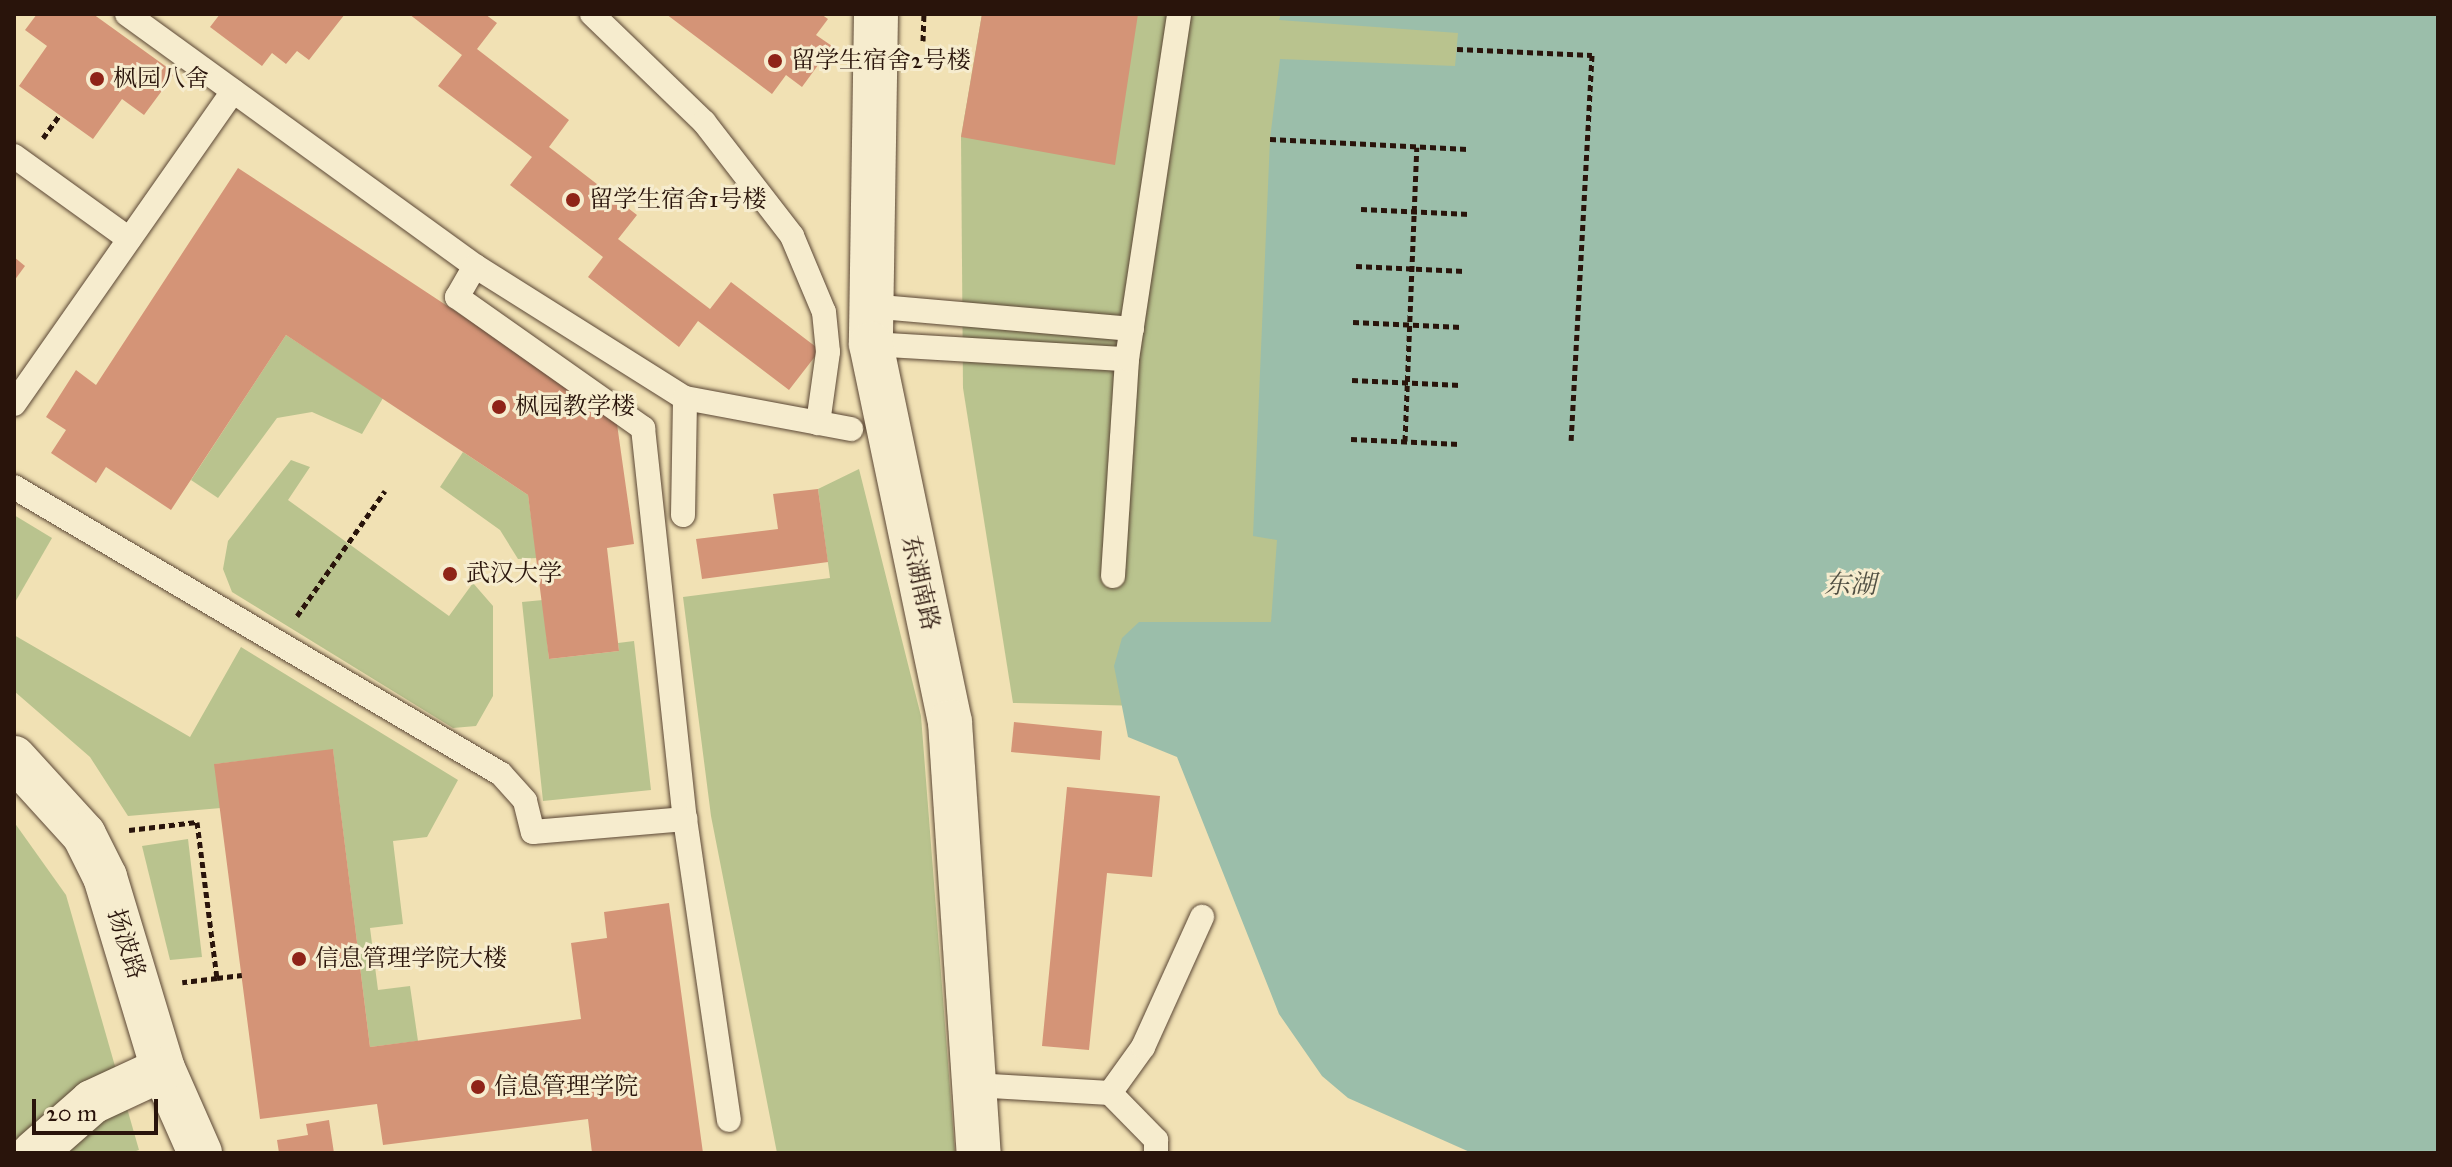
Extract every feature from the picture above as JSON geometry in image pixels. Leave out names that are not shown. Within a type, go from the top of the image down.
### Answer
[{"type":"street","name":"东湖南路","points":[[876,14],[870,325],[950,722],[979,1153]]},
{"type":"street","name":"扬波路","points":[[14,758],[84,835],[139,987],[163,1069],[200,1153]]},
{"type":"street","points":[[34,1153],[82,1109],[163,1069]]},
{"type":"lane","points":[[127,14],[475,266],[685,398],[851,429]]},
{"type":"lane","points":[[592,14],[704,122],[792,236],[824,312],[828,352],[818,423]]},
{"type":"lane","points":[[1113,576],[1127,359],[1179,14]]},
{"type":"lane","points":[[14,404],[233,91]]},
{"type":"lane","points":[[14,156],[129,239]]},
{"type":"lane","points":[[475,266],[457,297],[643,428],[685,819],[729,1120]]},
{"type":"lane","points":[[870,325],[1132,329]]},
{"type":"lane","points":[[870,325],[1127,359]]},
{"type":"lane","points":[[683,515],[685,398]]},
{"type":"lane","points":[[14,487],[501,774],[525,801],[533,832],[685,819]]},
{"type":"lane","points":[[1110,1093],[1143,1047],[1202,917]]},
{"type":"lane","points":[[974,1085],[1110,1093],[1156,1140],[1156,1153]]},
{"type":"path","points":[[1457,49],[1592,55],[1571,440]]},
{"type":"path","points":[[1270,139],[1468,149]]},
{"type":"path","points":[[1405,441],[1417,147]]},
{"type":"path","points":[[1361,209],[1470,214]]},
{"type":"path","points":[[1356,266],[1465,271]]},
{"type":"path","points":[[1353,322],[1462,327]]},
{"type":"path","points":[[1352,380],[1461,385]]},
{"type":"path","points":[[1351,439],[1460,444]]},
{"type":"path","points":[[278,643],[385,491]]},
{"type":"path","points":[[84,835],[197,822],[217,978]]},
{"type":"path","points":[[139,987],[242,975]]},
{"type":"green space","points":[[982,14],[1759,14],[1584,716],[1013,703],[963,388],[961,137]]},
{"type":"green space","points":[[286,335],[383,398],[362,434],[312,412],[277,418],[218,498],[191,480]]},
{"type":"green space","points":[[463,452],[528,495],[537,558],[518,559],[500,530],[440,487]]},
{"type":"green space","points":[[291,460],[310,467],[288,500],[449,616],[473,583],[493,606],[493,696],[476,726],[453,728],[232,592],[223,569],[228,541]]},
{"type":"green space","points":[[859,469],[921,716],[955,1153],[777,1153],[711,816],[683,597],[830,578],[818,489]]},
{"type":"green space","points":[[14,515],[52,538],[14,604]]},
{"type":"green space","points":[[543,600],[549,659],[619,651],[618,643],[634,641],[651,790],[543,801],[522,602]]},
{"type":"green space","points":[[14,635],[190,737],[241,647],[458,780],[427,837],[393,841],[403,924],[370,928],[378,990],[410,986],[418,1041],[370,1047],[333,750],[215,764],[221,808],[128,816],[90,757],[14,691]]},
{"type":"green space","points":[[14,822],[66,895],[139,1150],[130,1153],[14,1153]]},
{"type":"green space","points":[[188,839],[202,957],[170,960],[142,846]]},
{"type":"water","name":"东湖","points":[[1281,14],[2438,14],[2438,1153],[1472,1153],[1348,1098],[1322,1076],[1279,1014],[1177,757],[1128,737],[1114,666],[1122,638],[1139,622],[1271,622],[1277,540],[1253,536],[1270,139],[1280,59],[1455,66],[1458,33],[1279,20]]},
{"type":"building","name":"枫园八舍","points":[[37,14],[93,14],[175,73],[144,115],[122,99],[93,139],[19,86],[47,46],[25,30]]},
{"type":"building","points":[[220,14],[345,14],[309,60],[297,51],[286,64],[272,53],[262,66],[210,27]]},
{"type":"building","name":"留学生宿舍1号楼","points":[[409,14],[485,14],[497,23],[477,49],[569,120],[549,147],[637,215],[618,239],[710,309],[731,282],[820,350],[789,390],[698,321],[679,347],[588,277],[603,257],[510,185],[532,157],[438,86],[462,55]]},
{"type":"building","name":"留学生宿舍2号楼","points":[[666,14],[821,14],[828,19],[816,35],[832,46],[802,87],[786,75],[772,94]]},
{"type":"building","points":[[982,14],[1138,14],[1115,165],[961,137]]},
{"type":"building","name":"枫园教学楼","points":[[238,168],[616,417],[634,544],[607,548],[619,651],[549,659],[528,495],[286,335],[171,510],[106,467],[96,483],[51,453],[66,430],[46,417],[76,370],[96,385]]},
{"type":"building","points":[[14,257],[25,266],[14,281]]},
{"type":"building","points":[[818,489],[828,562],[702,579],[696,539],[778,529],[773,494]]},
{"type":"building","points":[[1014,722],[1102,731],[1100,760],[1011,752]]},
{"type":"building","name":"信息管理学院大楼","points":[[333,749],[370,1047],[581,1019],[571,943],[607,938],[604,912],[669,903],[703,1153],[592,1153],[588,1119],[383,1145],[377,1104],[260,1119],[214,764]]},
{"type":"building","points":[[1067,787],[1160,796],[1152,877],[1107,873],[1089,1050],[1042,1046]]},
{"type":"building","points":[[329,1120],[334,1153],[279,1153],[277,1140],[308,1135],[306,1124]]},
{"type":"place","name":"留学生宿舍2号楼","points":[[775,61]]},
{"type":"place","name":"枫园八舍","points":[[97,79]]},
{"type":"place","name":"留学生宿舍1号楼","points":[[573,200]]},
{"type":"place","name":"枫园教学楼","points":[[499,407]]},
{"type":"place","name":"武汉大学","points":[[450,574]]},
{"type":"place","name":"信息管理学院大楼","points":[[299,959]]},
{"type":"place","name":"信息管理学院","points":[[478,1087]]}]
